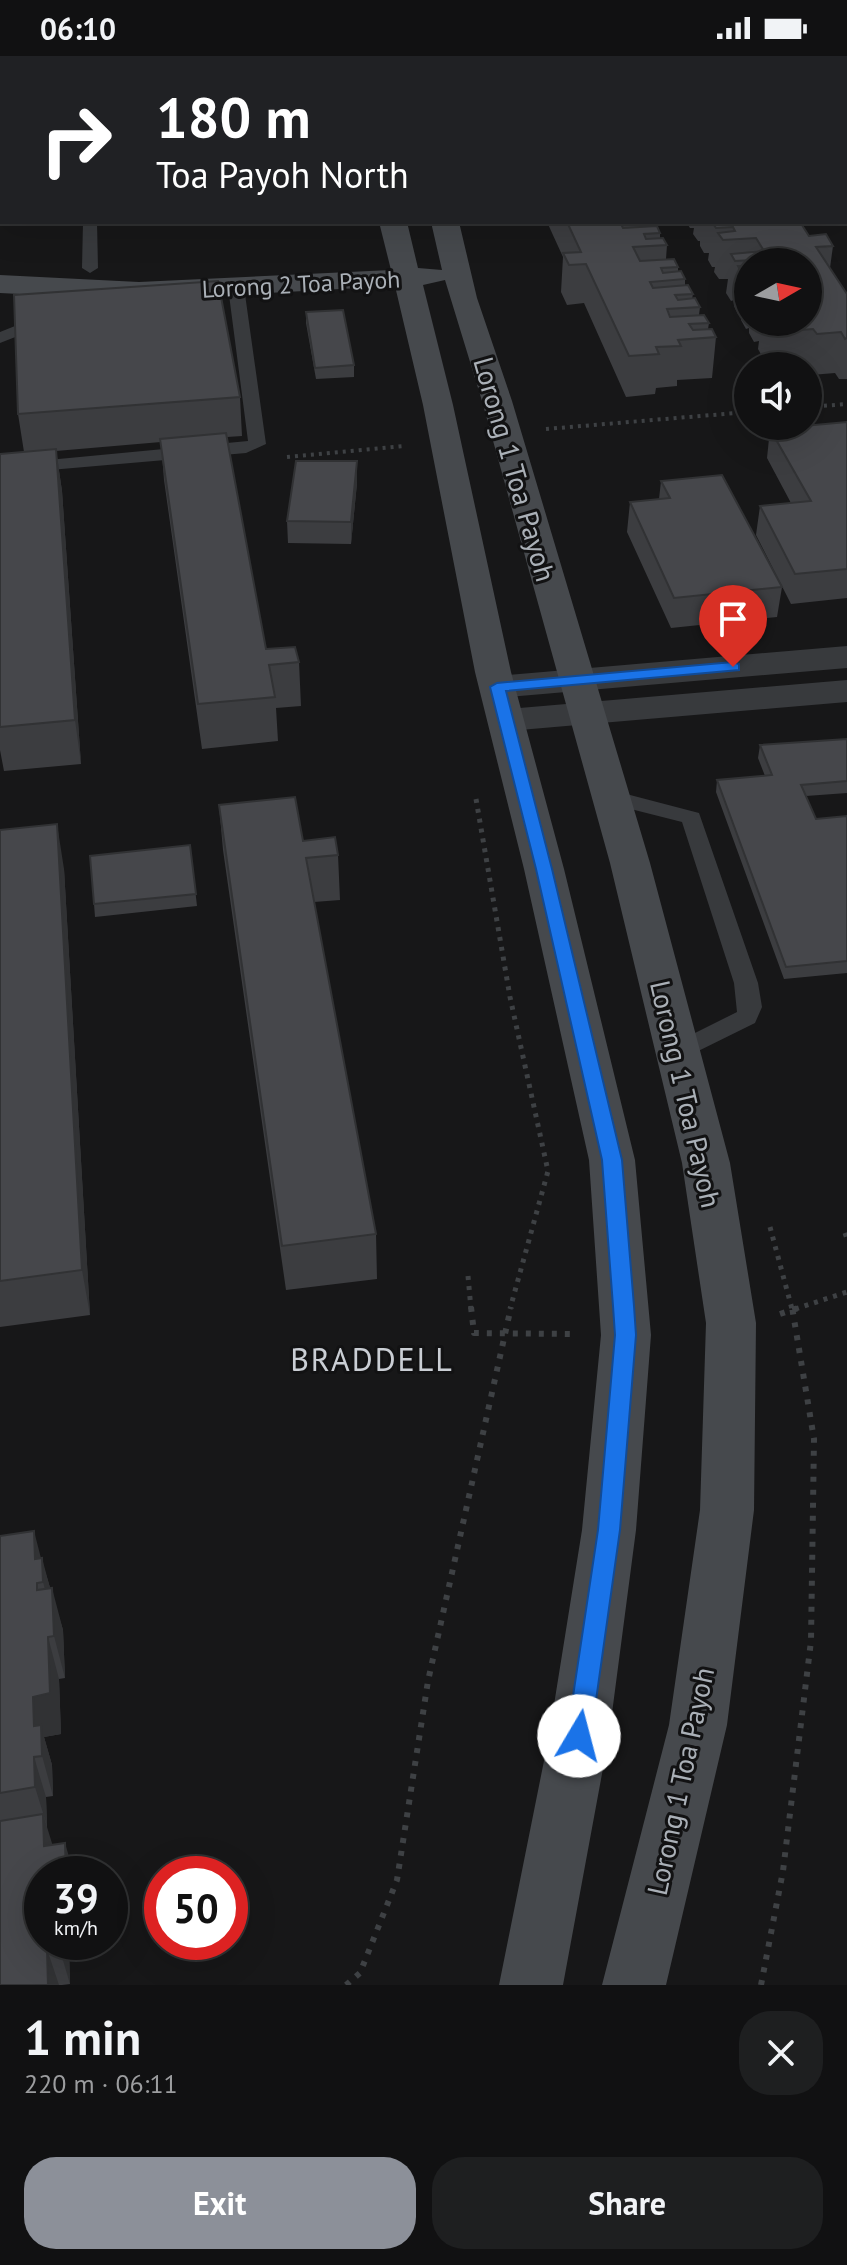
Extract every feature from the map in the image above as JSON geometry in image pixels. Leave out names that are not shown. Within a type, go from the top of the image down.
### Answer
[{"type":"main road","name":"Lorong 1 Toa Payoh","points":[[393,224],[438,405],[502,704],[612,1160],[626,1335],[609,1530],[579,1736],[531,1985]]},
{"type":"main road","name":"Lorong 1 Toa Payoh","points":[[445,224],[455,266],[611,797],[678,1052],[706,1163],[731,1323],[727,1510],[698,1725],[634,1985]]},
{"type":"main road","name":"Lorong 2 Toa Payoh","points":[[0,264],[209,269],[455,266]]},
{"type":"main road","name":"Lorong 2 Toa Payoh","points":[[0,284],[139,291],[233,304],[403,269]]},
{"type":"street","points":[[502,704],[582,697],[847,657]]},
{"type":"street","points":[[582,697],[847,691]]},
{"type":"lane","points":[[90,224],[90,268]]},
{"type":"lane","points":[[0,461],[27,467],[246,448],[257,444],[233,304]]},
{"type":"lane","points":[[0,338],[25,327],[71,324]]},
{"type":"lane","points":[[611,797],[691,818],[746,983],[750,1007],[747,1017],[678,1052]]},
{"type":"path","points":[[822,406],[847,404]]},
{"type":"path","points":[[505,431],[734,413]]},
{"type":"path","points":[[346,1985],[360,1973],[397,1880],[428,1681],[504,1332],[548,1171],[510,997],[474,790]]},
{"type":"path","points":[[468,1276],[474,1333],[626,1335]]},
{"type":"path","points":[[761,1985],[783,1871],[811,1641],[814,1439],[793,1312],[847,1292]]},
{"type":"building","points":[[568,224],[621,224],[623,228],[657,226],[660,233],[644,234],[646,239],[663,238],[667,245],[633,247],[640,261],[674,259],[678,267],[661,268],[663,273],[681,271],[685,279],[650,282],[653,288],[688,285],[693,294],[675,295],[678,300],[695,298],[700,307],[667,309],[670,317],[704,315],[709,323],[689,324],[693,330],[712,329],[716,337],[678,340],[681,346],[656,347],[659,354],[629,356],[586,264],[569,265],[563,253],[581,252]]},
{"type":"building","points":[[713,224],[801,224],[809,236],[826,234],[833,246],[762,248],[756,238],[723,240],[718,233],[735,231],[733,227],[716,228]]},
{"type":"building","points":[[822,256],[847,294],[847,338],[841,332],[822,334]]},
{"type":"building","points":[[218,281],[240,397],[18,414],[14,295]]},
{"type":"building","points":[[343,310],[354,365],[315,368],[306,312]]},
{"type":"building","points":[[847,422],[847,569],[795,574],[760,506],[811,501],[776,440],[822,440],[822,424]]},
{"type":"building","points":[[226,433],[266,649],[295,647],[299,662],[269,665],[275,697],[198,704],[160,439]]},
{"type":"building","points":[[56,449],[75,720],[0,727],[0,454]]},
{"type":"building","points":[[296,461],[357,461],[351,522],[287,521]]},
{"type":"building","points":[[722,475],[782,587],[674,598],[630,502],[670,498],[661,481]]},
{"type":"building","points":[[847,739],[847,781],[801,785],[816,819],[847,816],[847,961],[786,967],[717,780],[772,775],[760,745]]},
{"type":"building","points":[[295,797],[303,841],[335,837],[338,855],[306,858],[376,1234],[282,1246],[219,805]]},
{"type":"building","points":[[57,824],[82,1270],[0,1281],[0,830]]},
{"type":"building","points":[[190,845],[196,894],[94,904],[90,856]]},
{"type":"building","points":[[34,1531],[35,1559],[42,1558],[43,1582],[37,1583],[37,1590],[52,1588],[54,1636],[48,1637],[50,1693],[33,1697],[34,1726],[41,1725],[42,1756],[34,1757],[35,1787],[0,1793],[0,1536]]},
{"type":"building","points":[[43,1814],[44,1846],[65,1843],[65,1856],[24,1856],[24,1960],[47,1960],[48,1985],[0,1985],[0,1821]]},
{"type":"district","name":"BRADDELL","points":[[372,1359]]},
{"type":"route","points":[[579,1736],[609,1530],[626,1335],[624,1306],[612,1160],[544,869],[497,687],[733,667]]}]
